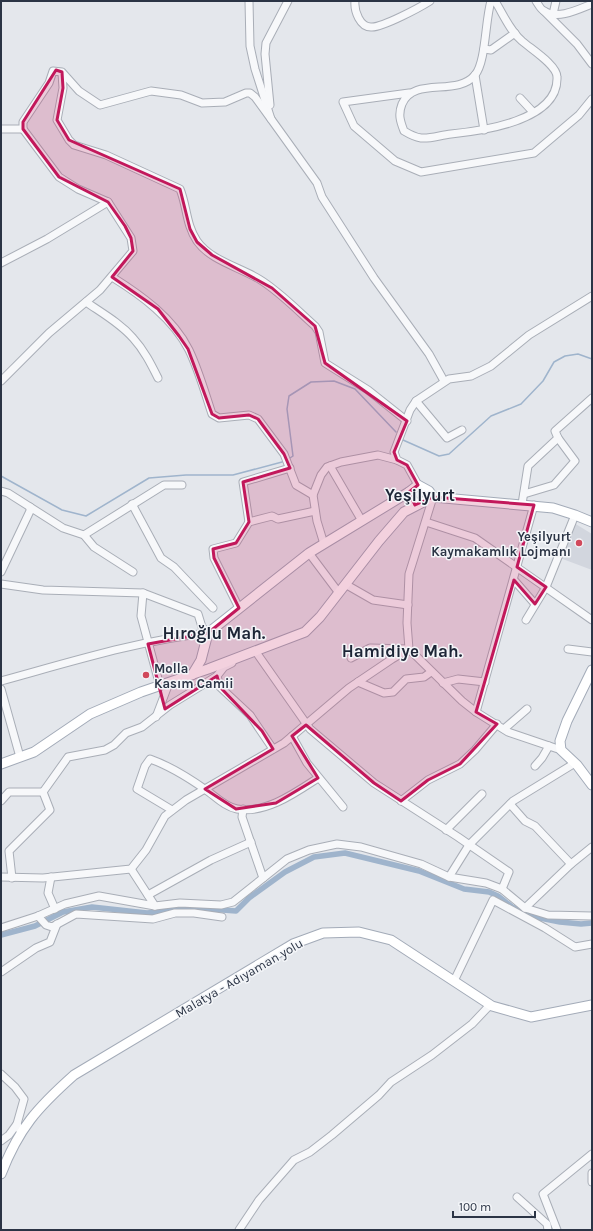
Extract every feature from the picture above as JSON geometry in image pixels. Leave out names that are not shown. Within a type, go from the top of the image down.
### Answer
[{"type":"main road","points":[[192,675],[201,660],[208,634],[309,554],[410,492],[418,485],[429,491],[433,498]]},
{"type":"main road","points":[[410,492],[413,502],[418,504]]},
{"type":"main road","points":[[1,764],[34,752],[90,714],[165,684],[256,652],[305,632],[320,617],[379,540],[404,512],[418,504],[433,498],[534,505],[563,510],[592,521]]},
{"type":"main road","points":[[590,780],[561,750],[560,740],[567,721],[592,670]]},
{"type":"main road","name":"Malatya - Adıyaman yolu","points":[[1,1174],[10,1150],[29,1119],[50,1096],[74,1075],[293,944],[323,933],[359,932],[391,940],[490,1006],[531,1017],[592,1005]]},
{"type":"street","points":[[249,1],[250,46],[255,69],[271,119]]},
{"type":"street","points":[[271,119],[265,54],[266,43],[288,1]]},
{"type":"street","points":[[355,1],[356,13],[362,24],[370,28],[380,26],[430,1]]},
{"type":"street","points":[[491,1],[481,65],[475,75],[469,80],[451,86],[412,91],[405,97],[400,110],[400,120],[404,131],[421,138],[484,130],[519,121],[534,112],[555,92],[557,77],[554,68],[520,40],[514,33],[495,1]]},
{"type":"street","points":[[536,1],[577,44],[592,64]]},
{"type":"street","points":[[553,14],[556,1]]},
{"type":"street","points":[[544,11],[553,14],[563,14],[592,4]]},
{"type":"street","points":[[484,49],[491,50],[514,33]]},
{"type":"street","points":[[1,381],[49,334],[86,302],[112,276],[133,251],[132,238],[108,202],[78,189],[59,177],[23,129],[23,122],[49,83],[53,71],[62,72],[79,91],[100,104],[150,91],[181,95],[202,103],[224,102],[250,93],[255,97],[317,184],[322,197],[374,278],[429,354],[444,381]]},
{"type":"street","points":[[62,72],[63,88],[56,120],[69,140],[74,145],[106,155],[180,189],[184,199],[190,229],[197,242],[212,255],[260,279],[272,288],[315,326],[318,332],[325,363],[368,390],[407,421]]},
{"type":"street","points":[[475,75],[484,130]]},
{"type":"street","points":[[410,93],[343,102],[354,126],[395,161],[421,172],[534,153],[579,115],[592,99]]},
{"type":"street","points":[[520,98],[534,112]]},
{"type":"street","points":[[1,129],[23,129]]},
{"type":"street","points":[[1,263],[47,239],[108,202]]},
{"type":"street","points":[[112,276],[158,309],[182,340],[188,349],[196,368],[212,414],[219,418],[249,415],[258,419],[284,454],[296,485],[313,495]]},
{"type":"street","points":[[397,460],[394,452],[410,410],[416,401],[444,381],[471,376],[491,366],[529,335],[592,296]]},
{"type":"street","points":[[86,302],[113,320],[133,338],[145,354],[158,378]]},
{"type":"street","points":[[524,494],[554,485],[575,461],[558,438],[556,431],[592,398]]},
{"type":"street","points":[[416,401],[447,438],[462,430]]},
{"type":"street","points":[[522,504],[528,466],[558,438]]},
{"type":"street","points":[[324,544],[315,511],[313,495],[321,475],[330,466],[378,455],[397,460],[407,465],[418,485]]},
{"type":"street","points":[[330,466],[362,521]]},
{"type":"street","points":[[240,608],[214,558],[213,549],[236,543],[249,522],[243,482],[290,468]]},
{"type":"street","points":[[84,535],[164,485],[182,485]]},
{"type":"street","points":[[1,491],[30,507],[62,528],[84,535],[94,547],[134,572]]},
{"type":"street","points":[[433,498],[426,522],[417,544],[409,574],[407,623],[409,649],[443,683],[476,712],[504,729],[525,739],[561,750]]},
{"type":"street","points":[[132,504],[160,558],[174,567],[213,608]]},
{"type":"street","points":[[476,712],[534,505]]},
{"type":"street","points":[[1,572],[30,511],[30,507]]},
{"type":"street","points":[[249,522],[272,516],[278,519],[315,511]]},
{"type":"street","points":[[526,620],[546,587],[575,514]]},
{"type":"street","points":[[426,522],[475,538],[592,620]]},
{"type":"street","points":[[309,554],[339,593]]},
{"type":"street","points":[[514,580],[535,604]]},
{"type":"street","points":[[1,584],[50,590],[143,594],[198,614],[202,627],[208,634]]},
{"type":"street","points":[[345,584],[373,600],[408,605]]},
{"type":"street","points":[[143,594],[141,616],[148,644],[165,684],[162,700],[156,717]]},
{"type":"street","points":[[1,681],[62,664],[176,637],[208,634]]},
{"type":"street","points":[[351,658],[370,648],[409,649]]},
{"type":"street","points":[[1,877],[51,877],[132,869],[146,850],[165,816],[172,810],[273,749],[292,736],[358,682],[392,658],[409,649]]},
{"type":"street","points":[[568,649],[592,652]]},
{"type":"street","points":[[256,652],[308,723],[310,729],[374,784],[509,872],[502,889]]},
{"type":"street","points":[[43,792],[68,757],[105,750],[114,745],[126,733],[142,726],[156,717],[217,676],[224,667],[245,656]]},
{"type":"street","points":[[358,682],[384,693],[393,692],[406,679],[424,677],[432,672]]},
{"type":"street","points":[[217,676],[220,687],[250,715],[273,749]]},
{"type":"street","points":[[443,683],[458,679],[485,682]]},
{"type":"street","points":[[1,689],[20,757]]},
{"type":"street","points":[[162,700],[166,709]]},
{"type":"street","points":[[504,729],[527,709]]},
{"type":"street","points":[[401,801],[428,780],[460,764],[475,750],[497,724]]},
{"type":"street","points":[[292,736],[307,764],[343,807]]},
{"type":"street","points":[[535,766],[549,746]]},
{"type":"street","points":[[172,810],[137,789],[145,766],[150,759],[167,765],[236,809],[276,803],[318,778]]},
{"type":"street","points":[[449,877],[469,845],[510,804],[527,791],[575,763]]},
{"type":"street","points":[[1,801],[9,792],[43,792]]},
{"type":"street","points":[[12,878],[9,851],[50,810],[43,792]]},
{"type":"street","points":[[446,830],[482,794]]},
{"type":"street","points":[[510,804],[525,821],[535,826],[571,864]]},
{"type":"street","points":[[243,809],[242,817],[263,878]]},
{"type":"street","points":[[148,895],[211,860],[251,842]]},
{"type":"street","points":[[1,928],[42,920],[55,909],[85,898],[99,896],[155,906],[180,903],[221,905],[233,902],[288,859],[309,850],[337,844],[361,847],[421,864],[449,877],[486,883],[502,889],[525,908],[548,915],[592,916]]},
{"type":"street","points":[[525,908],[571,864],[592,847]]},
{"type":"street","points":[[132,869],[155,906]]},
{"type":"street","points":[[51,877],[48,893],[55,909]]},
{"type":"street","points":[[454,981],[492,900],[545,928],[575,947],[592,944]]},
{"type":"street","points":[[42,920],[52,927],[76,914],[153,919],[175,913],[194,913],[222,917]]},
{"type":"street","points":[[1,972],[36,948],[50,942],[57,924]]},
{"type":"street","points":[[239,1230],[259,1200],[294,1160],[310,1152],[332,1135],[379,1095],[391,1082],[432,1055],[472,1024],[490,1006]]},
{"type":"street","points":[[1,1074],[15,1087],[24,1099],[17,1124],[9,1135],[1,1141]]},
{"type":"street","points":[[17,1124],[21,1133]]},
{"type":"street","points":[[557,1230],[543,1194],[592,1154]]},
{"type":"street","points":[[592,1173],[592,1182]]},
{"type":"street","points":[[518,1197],[546,1224],[548,1230]]},
{"type":"highlighted area","points":[[56,70],[62,72],[63,88],[57,120],[69,140],[180,189],[190,229],[197,242],[212,255],[272,288],[315,326],[325,363],[407,421],[394,452],[397,460],[407,465],[418,485],[409,492],[415,505],[433,497],[534,505],[517,567],[546,587],[535,604],[514,580],[476,712],[497,724],[460,764],[428,780],[401,801],[374,783],[306,725],[292,736],[318,778],[276,803],[236,809],[205,789],[273,749],[262,731],[220,687],[217,676],[165,709],[148,644],[208,633],[239,608],[214,558],[213,549],[236,543],[249,522],[243,482],[290,468],[284,454],[258,419],[249,415],[219,418],[212,414],[188,349],[179,336],[158,309],[112,277],[133,251],[131,238],[125,226],[108,202],[59,177],[23,129],[23,122]]},
{"type":"shaded area","name":"Yeşilyurt Kaymakamlık Lojmanı","points":[[574,523],[592,534],[592,570],[560,558]]},
{"type":"waterway","points":[[403,440],[439,456],[449,454],[491,416],[521,404],[543,381],[554,362],[565,356],[578,354],[592,359]]},
{"type":"waterway","points":[[290,458],[293,456],[287,409],[289,396],[311,382],[334,381],[355,389],[396,432]]},
{"type":"waterway","points":[[1,476],[62,510],[86,516],[149,478],[186,475],[233,475],[282,462]]},
{"type":"waterway","points":[[1,935],[35,926],[63,912],[92,907],[147,913],[197,908],[236,911],[249,898],[285,872],[314,857],[345,853],[419,871],[464,889],[489,892],[498,896],[512,907],[535,917],[560,922],[581,924],[592,923]]},
{"type":"place","name":"Yeşilyurt Kaymakamlık Lojmanı","points":[[579,543]]},
{"type":"place","name":"Molla Kasım Camii","points":[[146,675]]},
{"type":"district","name":"Yeşilyurt","points":[[420,495]]},
{"type":"district","name":"Hıroğlu Mah.","points":[[214,633]]},
{"type":"district","name":"Hamidiye Mah.","points":[[402,651]]}]
